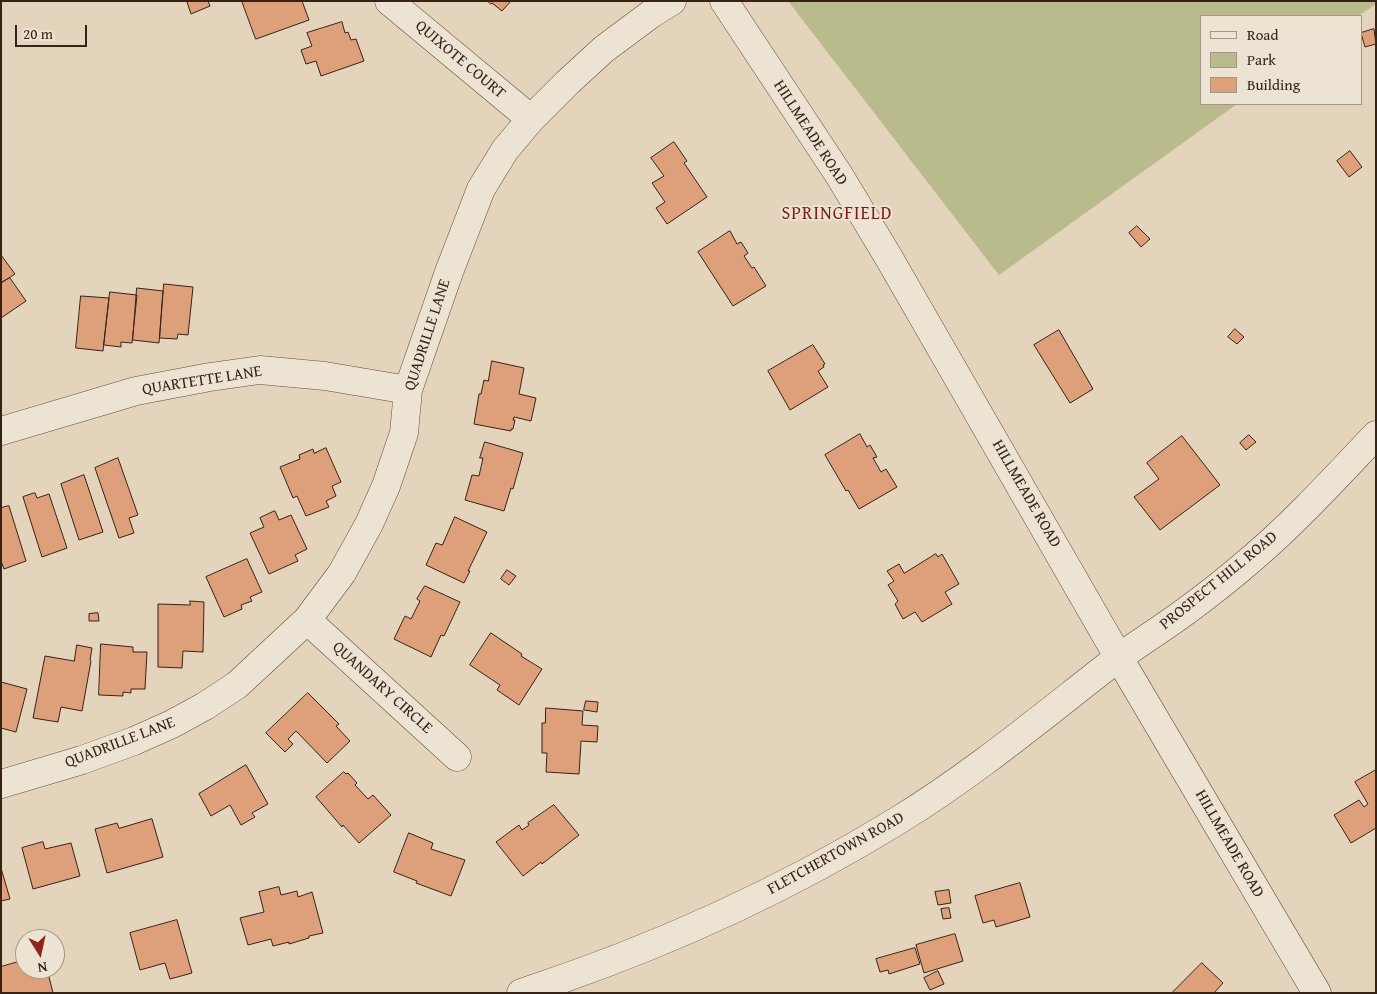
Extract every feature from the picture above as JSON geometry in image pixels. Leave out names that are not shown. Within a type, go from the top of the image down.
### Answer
[{"type":"street","name":"QUIXOTE COURT","points":[[389,1],[531,119]]},
{"type":"street","name":"QUADRILLE LANE","points":[[1,784],[82,760],[134,741],[172,724],[237,686],[307,620],[342,573],[369,524],[386,486],[404,433],[408,390],[449,272],[481,189],[505,150],[531,119],[568,82],[604,49],[672,1]]},
{"type":"street","name":"HILLMEADE ROAD","points":[[724,1],[839,175],[874,233],[1119,658],[1316,993]]},
{"type":"street","name":"QUARTETTE LANE","points":[[1,431],[136,391],[260,370],[325,376],[408,390]]},
{"type":"street","name":"PROSPECT HILL ROAD","points":[[1119,658],[1185,611],[1256,555],[1376,435]]},
{"type":"street","name":"QUANDARY CIRCLE","points":[[307,620],[457,757]]},
{"type":"street","name":"FLETCHERTOWN ROAD","points":[[521,993],[618,958],[740,907],[818,866],[898,821],[983,763],[1119,658]]},
{"type":"green space","points":[[788,1],[1376,1],[1376,4],[1360,15],[1200,15],[1200,105],[1236,105],[999,275]]},
{"type":"building","points":[[208,1],[210,6],[191,14],[187,2]]},
{"type":"building","points":[[242,1],[302,1],[309,20],[256,39]]},
{"type":"building","points":[[488,1],[511,1],[502,11]]},
{"type":"building","points":[[342,22],[345,33],[348,32],[351,40],[356,39],[364,61],[321,76],[316,61],[306,64],[301,50],[312,46],[307,33]]},
{"type":"building","points":[[1374,29],[1376,44],[1365,47],[1362,33]]},
{"type":"building","points":[[674,142],[687,161],[684,163],[707,197],[667,224],[656,208],[665,202],[652,183],[664,176],[651,158]]},
{"type":"building","points":[[1350,151],[1362,167],[1349,177],[1337,161]]},
{"type":"building","points":[[1137,226],[1150,239],[1141,247],[1129,233]]},
{"type":"building","points":[[730,231],[737,244],[741,242],[748,253],[744,256],[752,268],[754,267],[766,286],[733,306],[698,252]]},
{"type":"building","points":[[1,255],[15,274],[1,283]]},
{"type":"building","points":[[10,278],[26,301],[1,318],[1,283]]},
{"type":"building","points":[[164,284],[193,287],[188,335],[178,334],[177,339],[160,338]]},
{"type":"building","points":[[137,288],[163,291],[159,343],[133,340]]},
{"type":"building","points":[[110,292],[137,295],[132,343],[121,342],[121,347],[104,345]]},
{"type":"building","points":[[81,296],[109,298],[103,351],[76,348]]},
{"type":"building","points":[[1235,329],[1244,337],[1237,344],[1228,337]]},
{"type":"building","points":[[1059,330],[1093,389],[1070,403],[1034,345]]},
{"type":"building","points":[[813,345],[825,364],[818,371],[828,387],[790,410],[768,371]]},
{"type":"building","points":[[492,361],[524,368],[519,394],[536,398],[531,421],[514,417],[513,420],[515,420],[511,431],[474,424],[479,394],[481,394],[484,380],[488,381]]},
{"type":"building","points":[[860,434],[867,447],[870,445],[877,457],[873,458],[881,472],[886,469],[897,487],[859,509],[825,455]]},
{"type":"building","points":[[1249,435],[1256,442],[1246,450],[1240,443]]},
{"type":"building","points":[[1182,436],[1220,485],[1160,530],[1134,497],[1159,479],[1147,463]]},
{"type":"building","points":[[485,442],[523,453],[513,489],[511,488],[504,511],[465,500],[472,475],[479,476],[483,458],[480,458]]},
{"type":"building","points":[[326,448],[341,482],[332,486],[336,496],[326,501],[329,507],[306,516],[297,496],[293,498],[280,467],[300,459],[299,455],[313,449],[314,453]]},
{"type":"building","points":[[118,458],[138,515],[129,518],[134,533],[119,538],[95,468]]},
{"type":"building","points":[[84,475],[103,532],[79,540],[61,484]]},
{"type":"building","points":[[35,493],[37,498],[49,494],[67,548],[42,557],[23,497]]},
{"type":"building","points":[[9,506],[26,561],[4,569],[1,561],[1,508]]},
{"type":"building","points":[[275,511],[279,520],[291,515],[307,549],[295,555],[298,561],[269,574],[250,533],[264,527],[260,518]]},
{"type":"building","points":[[455,517],[487,532],[464,583],[426,565],[436,543],[442,545]]},
{"type":"building","points":[[936,554],[938,557],[942,554],[959,584],[945,592],[952,604],[922,622],[915,612],[903,619],[895,604],[898,601],[888,585],[894,581],[887,571],[899,564],[904,573]]},
{"type":"building","points":[[247,559],[262,592],[250,597],[252,601],[241,605],[242,609],[224,617],[206,577]]},
{"type":"building","points":[[507,570],[516,576],[509,585],[501,579]]},
{"type":"building","points":[[425,586],[460,602],[444,636],[441,635],[431,657],[394,639],[405,616],[411,619],[420,601],[417,599]]},
{"type":"building","points":[[190,601],[204,602],[203,652],[183,651],[182,668],[158,667],[158,604],[190,605]]},
{"type":"building","points":[[98,613],[99,621],[89,621],[89,614]]},
{"type":"building","points":[[491,633],[542,669],[519,705],[497,690],[500,685],[470,665]]},
{"type":"building","points":[[101,644],[133,647],[133,652],[147,652],[145,689],[131,689],[131,693],[123,692],[123,696],[99,695]]},
{"type":"building","points":[[77,645],[92,648],[82,711],[61,707],[58,722],[33,718],[45,656],[74,661]]},
{"type":"building","points":[[1,682],[27,689],[16,732],[1,728]]},
{"type":"building","points":[[308,693],[339,724],[336,726],[350,741],[327,763],[296,731],[288,739],[293,744],[285,752],[266,733]]},
{"type":"building","points":[[586,701],[598,702],[597,712],[584,710]]},
{"type":"building","points":[[546,708],[583,711],[582,725],[598,726],[597,742],[581,741],[579,774],[546,772],[547,753],[542,753],[542,723],[545,723]]},
{"type":"building","points":[[246,765],[268,804],[252,813],[255,817],[241,825],[230,805],[211,816],[199,794]]},
{"type":"building","points":[[1376,770],[1376,828],[1351,843],[1334,815],[1359,800],[1364,807],[1368,804],[1355,782]]},
{"type":"building","points":[[344,772],[348,773],[357,783],[355,785],[368,799],[373,795],[391,815],[359,843],[316,797]]},
{"type":"building","points":[[554,805],[579,835],[542,864],[541,862],[523,876],[496,842],[519,825],[522,830],[529,825],[528,823]]},
{"type":"building","points":[[152,819],[163,857],[107,873],[95,829],[117,823],[119,828]]},
{"type":"building","points":[[409,833],[433,843],[431,849],[465,860],[451,896],[416,883],[417,881],[394,872]]},
{"type":"building","points":[[43,842],[45,849],[71,843],[80,876],[33,889],[22,848]]},
{"type":"building","points":[[1,868],[10,899],[1,901]]},
{"type":"building","points":[[1020,883],[1030,917],[996,927],[994,920],[983,923],[975,896]]},
{"type":"building","points":[[279,887],[281,895],[297,891],[298,897],[312,892],[323,933],[289,944],[289,942],[273,946],[271,939],[248,945],[240,918],[264,912],[259,892]]},
{"type":"building","points":[[949,890],[951,903],[938,905],[935,892]]},
{"type":"building","points":[[949,908],[951,918],[943,919],[941,909]]},
{"type":"building","points":[[177,920],[192,973],[170,979],[165,963],[140,970],[130,933]]},
{"type":"building","points":[[955,934],[963,961],[924,973],[916,945]]},
{"type":"building","points":[[915,948],[920,964],[889,974],[888,970],[880,972],[876,959]]},
{"type":"building","points":[[15,963],[15,979],[50,979],[53,993],[1,993],[1,967]]},
{"type":"building","points":[[1202,963],[1223,983],[1214,993],[1172,993]]},
{"type":"building","points":[[938,971],[944,984],[930,990],[924,978]]},
{"type":"district","name":"SPRINGFIELD","points":[[837,214]]}]
